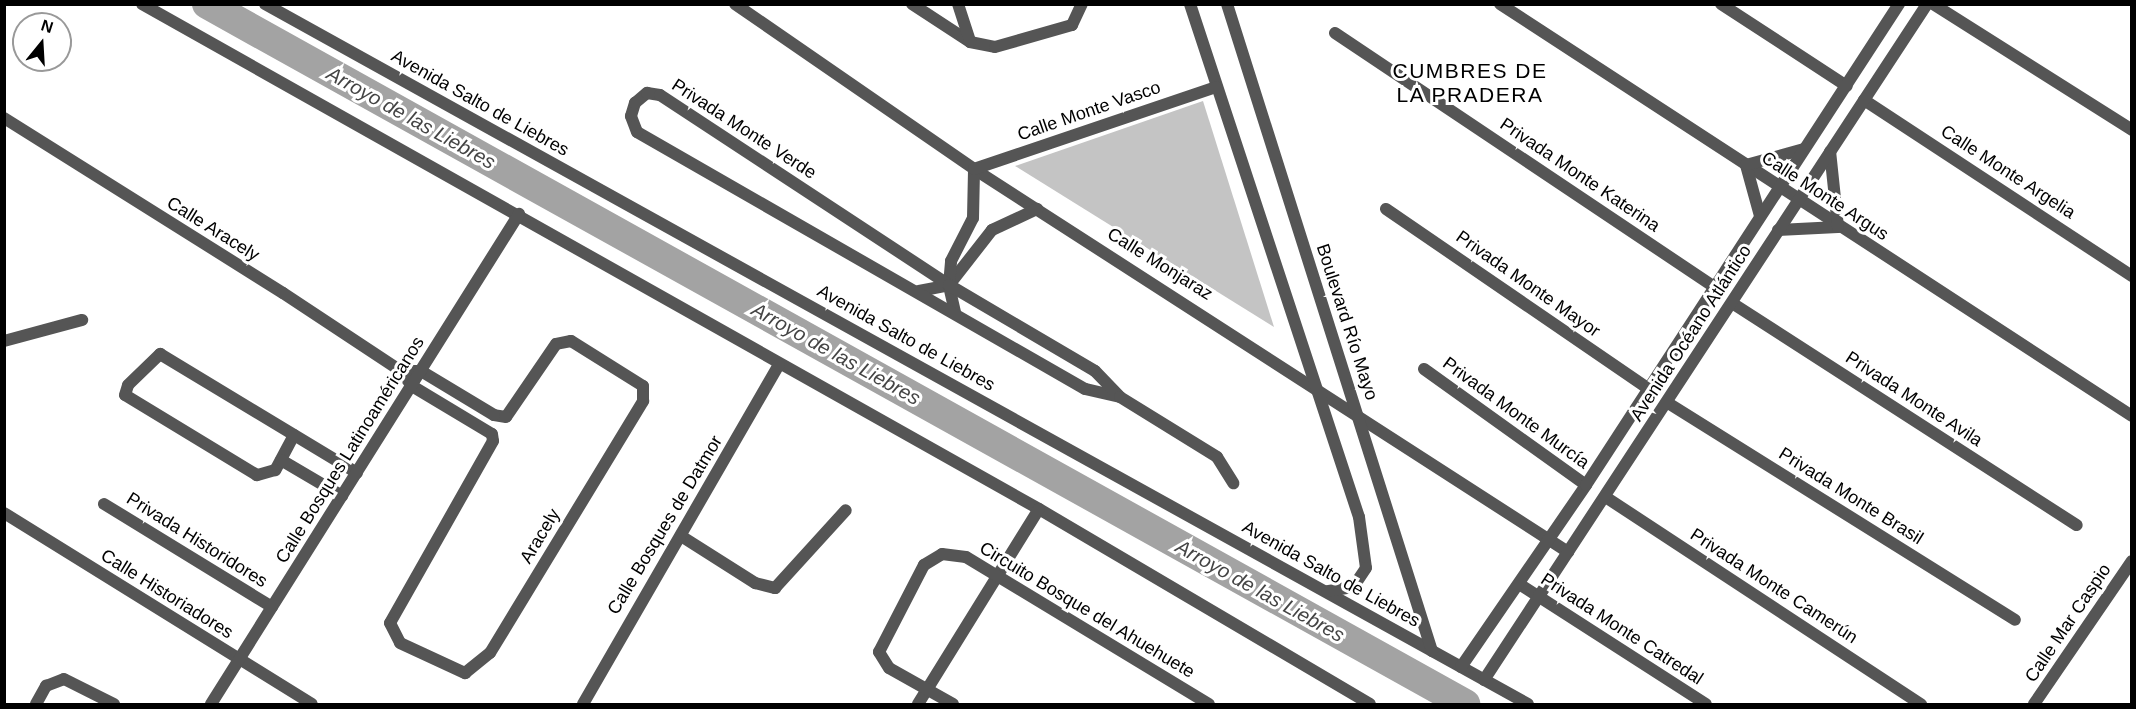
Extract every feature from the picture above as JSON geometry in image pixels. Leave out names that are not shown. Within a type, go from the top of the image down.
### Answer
[{"type":"street","points":[[142,4],[519,214],[779,365],[1039,509],[1363,703]]},
{"type":"street","name":"Avenida Salto de Liebres","points":[[266,4],[1528,705]]},
{"type":"street","name":"Calle Monjaraz","points":[[735,4],[974,169],[1314,385],[1568,552]]},
{"type":"street","points":[[912,4],[970,42],[1008,46],[1058,32],[1077,20],[1082,4]]},
{"type":"street","points":[[958,4],[970,42]]},
{"type":"street","points":[[1190,4],[1314,385],[1367,557],[1353,587],[1326,591]]},
{"type":"street","name":"Boulevard Río Mayo","points":[[1227,4],[1432,651]]},
{"type":"street","name":"Calle Monte Argus","points":[[1500,4],[1838,227],[2132,416]]},
{"type":"street","points":[[1720,4],[1847,86]]},
{"type":"street","name":"Avenida Océano Atlántico","points":[[1461,667],[1586,485],[1778,186],[1847,86],[1899,4]]},
{"type":"street","name":"Avenida Océano Atlántico","points":[[1484,680],[1537,596],[1606,498],[1668,403],[1797,198],[1927,4]]},
{"type":"street","points":[[1933,4],[2132,130]]},
{"type":"street","name":"Privada Monte Katerina","points":[[1335,33],[1715,287]]},
{"type":"street","name":"Calle Monte Vasco","points":[[974,169],[1216,87]]},
{"type":"street","name":"Privada Monte Verde","points":[[1120,397],[1085,389],[919,291],[637,132],[631,116],[635,104],[647,93],[660,94],[949,285],[1095,371],[1120,397],[1217,457],[1233,483]]},
{"type":"street","name":"Calle Monte Argelia","points":[[1864,100],[2132,276]]},
{"type":"street","name":"Calle Aracely","points":[[4,118],[401,371],[412,386]]},
{"type":"street","points":[[1760,216],[1746,165],[1804,149]]},
{"type":"street","points":[[1778,230],[1838,227],[1830,151]]},
{"type":"street","points":[[955,312],[949,285],[951,261],[973,218],[974,169]]},
{"type":"street","points":[[919,291],[949,285],[992,230],[1036,209]]},
{"type":"street","name":"Privada Monte Mayor","points":[[1386,209],[1649,389]]},
{"type":"street","name":"Calle Bosques Latinoaméricanos","points":[[211,705],[519,214]]},
{"type":"street","points":[[973,218],[992,230]]},
{"type":"street","name":"Privada Monte Avila","points":[[1732,303],[2077,525]]},
{"type":"street","points":[[4,341],[82,320]]},
{"type":"street","name":"Aracely","points":[[412,386],[492,434],[493,441],[390,623],[400,643],[456,673],[472,671],[490,653],[644,391],[638,378],[571,341],[556,344],[506,417],[421,371]]},
{"type":"street","points":[[294,435],[275,470],[257,475],[134,405],[125,395],[129,384],[160,354],[357,473]]},
{"type":"street","name":"Calle Bosques de Datmor","points":[[584,705],[779,365]]},
{"type":"street","name":"Privada Monte Murcía","points":[[1424,369],[1586,485]]},
{"type":"street","points":[[401,371],[421,371]]},
{"type":"street","name":"Privada Monte Brasil","points":[[1668,403],[2015,620]]},
{"type":"street","points":[[281,460],[342,496]]},
{"type":"street","name":"Privada Monte Camerún","points":[[1606,498],[1921,705]]},
{"type":"street","name":"Privada Historidores","points":[[104,504],[272,607]]},
{"type":"street","points":[[918,705],[1039,509]]},
{"type":"street","points":[[681,536],[755,583],[775,588],[846,510]]},
{"type":"street","name":"Calle Historiadores","points":[[4,513],[312,705]]},
{"type":"street","name":"Circuito Bosque del Ahuehuete","points":[[953,705],[889,668],[879,652],[924,565],[942,554],[955,554],[997,577],[1209,705]]},
{"type":"street","name":"Calle Mar Caspio","points":[[2034,705],[2132,561]]},
{"type":"street","name":"Privada Monte Catredal","points":[[1519,584],[1706,705]]},
{"type":"street","points":[[36,705],[46,686],[64,679],[114,705]]},
{"type":"building","points":[[1203,101],[1274,327],[1015,166]]},
{"type":"waterway","name":"Arroyo de las Liebres","points":[[207,4],[1465,704]]},
{"type":"district","name":"CUMBRES DE LA PRADERA","points":[[1470,83]]}]
